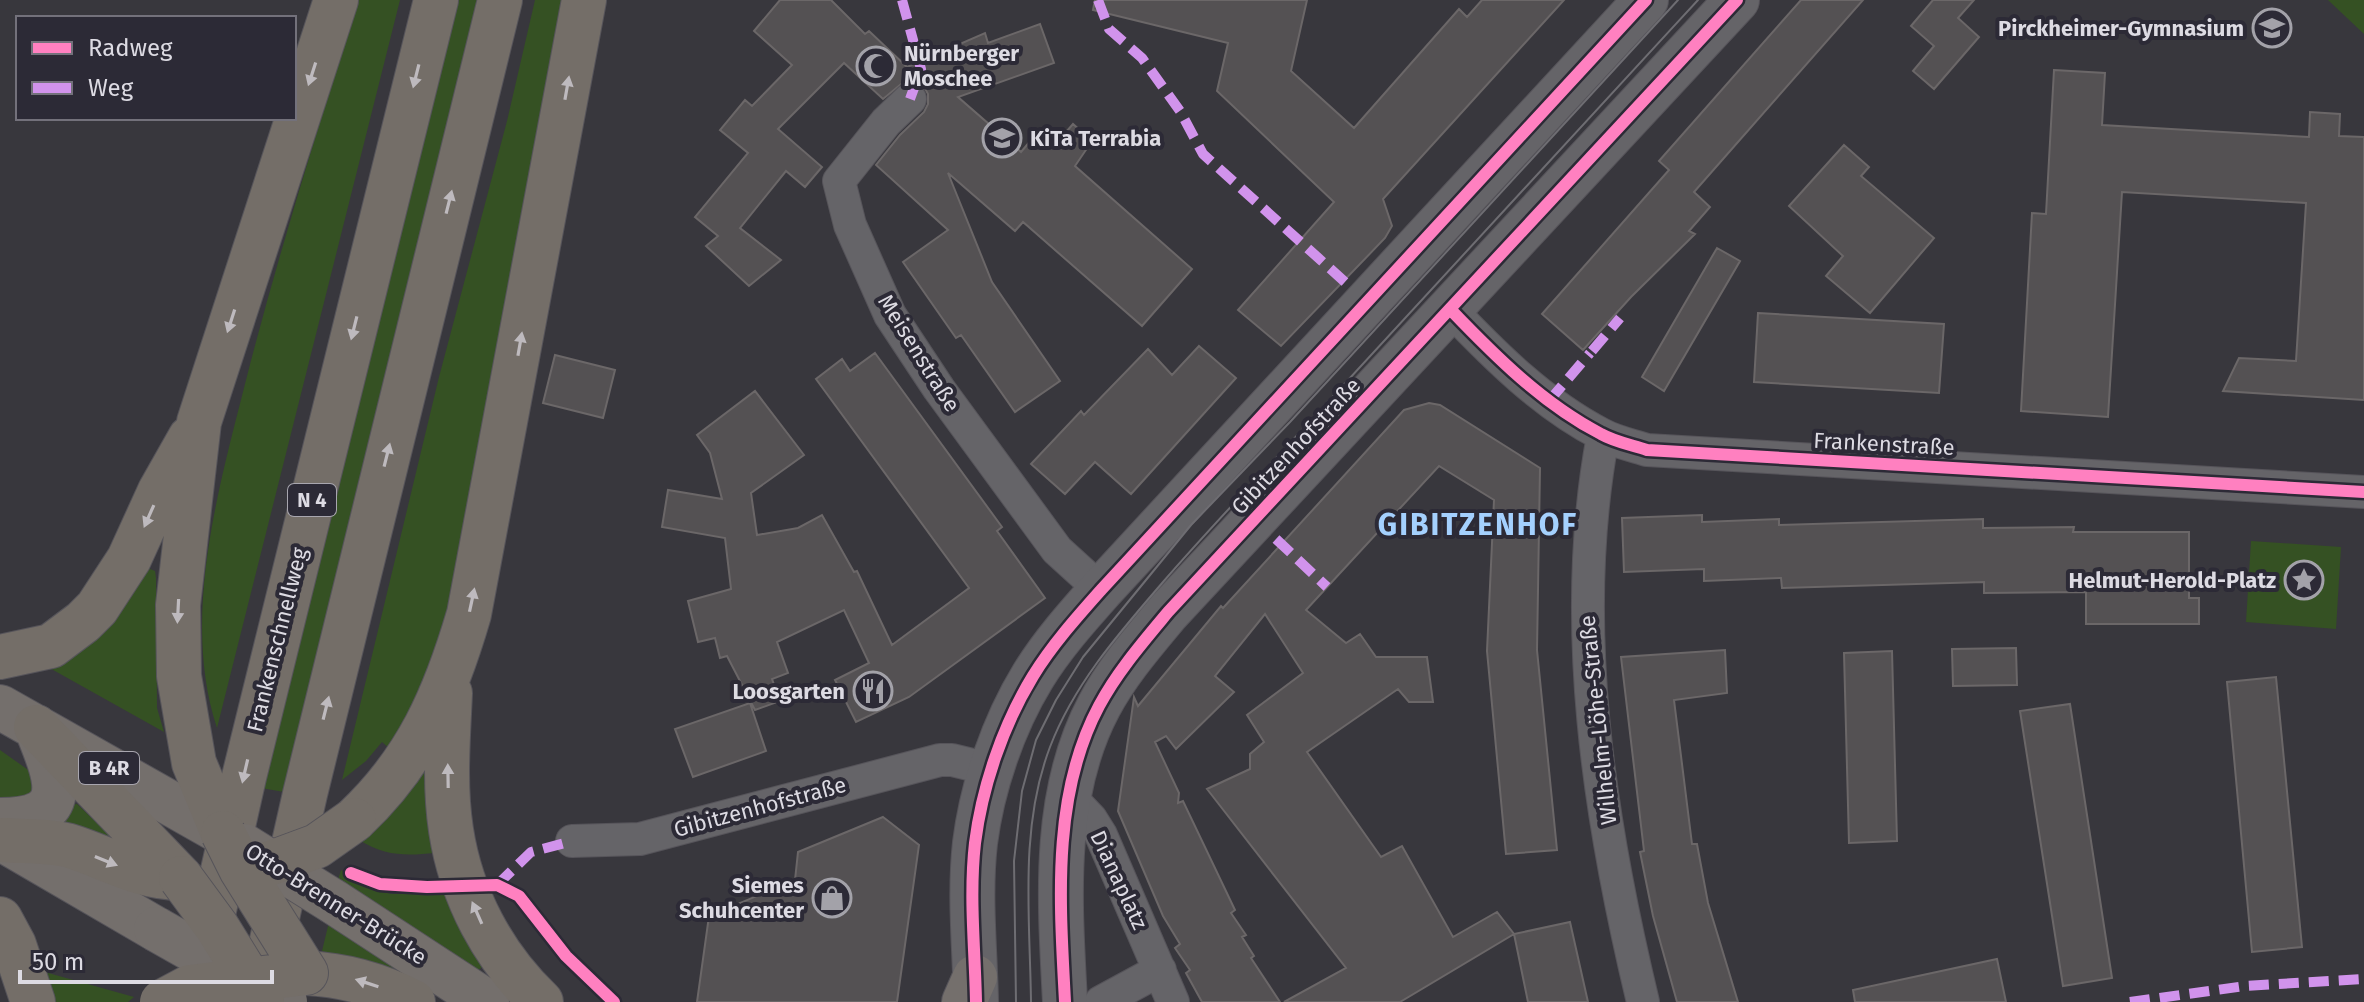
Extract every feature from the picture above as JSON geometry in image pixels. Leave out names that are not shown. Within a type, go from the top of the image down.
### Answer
[{"type":"highway","points":[[0,657],[51,646],[83,622],[97,608],[129,559],[160,491],[199,422],[336,0]]},
{"type":"highway","name":"Frankenschnellweg","points":[[194,1002],[244,777],[436,0]]},
{"type":"highway","points":[[256,994],[500,0]]},
{"type":"highway","points":[[1,833],[70,846],[135,872],[173,874],[245,855],[317,846],[354,820],[408,758],[438,706],[451,675],[469,614],[584,0]]},
{"type":"highway","points":[[199,422],[177,635],[183,708],[194,763],[245,855],[309,988]]},
{"type":"highway","points":[[451,675],[447,767],[451,829],[456,854],[472,903],[487,933],[508,969],[541,1002]]},
{"type":"highway","points":[[18,717],[173,874],[217,927],[256,994]]},
{"type":"highway","points":[[0,919],[14,945],[33,1002]]},
{"type":"highway","points":[[162,1002],[190,987],[256,994],[355,979],[413,1002]]},
{"type":"main road","name":"Gibitzenhofstraße","points":[[972,994],[975,852],[993,770],[1011,718],[1031,678],[1101,590],[1646,0]]},
{"type":"main road","name":"Gibitzenhofstraße","points":[[1065,1002],[1062,882],[1080,807],[1088,731],[1106,695],[1133,654],[1168,612],[1737,0]]},
{"type":"main road","points":[[1,833],[45,811],[52,802],[55,786],[54,776],[18,717]]},
{"type":"main road","name":"Otto-Brenner-Brücke","points":[[18,717],[182,809],[245,855],[334,902],[487,1002]]},
{"type":"main road","points":[[1,833],[256,994]]},
{"type":"street","name":"Meisenstraße","points":[[910,99],[886,122],[839,181],[850,225],[890,315],[939,389],[1057,550],[1101,590]]},
{"type":"street","name":"Frankenstraße","points":[[1450,309],[1549,401],[1603,436],[1658,451],[2364,492]]},
{"type":"street","name":"Wilhelm-Löhe-Straße","points":[[1603,436],[1595,477],[1587,614],[1598,752],[1611,844],[1643,1002]]},
{"type":"street","name":"Gibitzenhofstraße","points":[[572,841],[640,839],[940,760],[993,770]]},
{"type":"street","name":"Dianaplatz","points":[[1080,807],[1109,849],[1173,1002]]},
{"type":"street","points":[[1101,1002],[1160,970]]},
{"type":"green space","points":[[357,0],[400,0],[217,728],[207,686],[202,643],[207,555],[215,511],[271,287]]},
{"type":"green space","points":[[454,0],[479,0],[284,792],[261,788]]},
{"type":"green space","points":[[535,0],[567,0],[488,423],[443,632],[428,679],[390,749],[382,742],[366,761],[342,780],[439,377],[507,121]]},
{"type":"green space","points":[[2328,0],[2364,0],[2364,34]]},
{"type":"green space","points":[[2251,541],[2341,547],[2336,629],[2246,622]]},
{"type":"green space","points":[[144,571],[155,571],[156,578],[157,708],[164,732],[46,666]]},
{"type":"green space","points":[[0,750],[34,774],[36,799],[0,798]]},
{"type":"green space","points":[[425,766],[429,768],[435,853],[396,854],[359,840]]},
{"type":"green space","points":[[77,804],[118,843],[57,829],[70,805]]},
{"type":"green space","points":[[341,870],[376,891],[392,894],[448,892],[482,967],[474,974],[337,883]]},
{"type":"green space","points":[[329,922],[401,967],[398,975],[322,951]]},
{"type":"green space","points":[[34,969],[134,997],[128,1002],[46,1002]]},
{"type":"building","points":[[780,0],[831,0],[865,34],[869,31],[907,67],[985,33],[988,43],[1040,24],[1054,63],[958,97],[1021,152],[1037,133],[1053,147],[1073,124],[1092,141],[1075,166],[1192,269],[1142,326],[1023,222],[1015,231],[948,173],[992,282],[1060,381],[1015,412],[961,335],[956,338],[903,262],[948,230],[876,165],[924,112],[928,94],[923,85],[906,80],[883,99],[844,63],[778,129],[822,167],[805,187],[786,171],[740,228],[781,260],[749,286],[706,246],[718,236],[695,217],[748,153],[720,130],[745,100],[752,106],[792,65],[754,31]]},
{"type":"building","points":[[1095,0],[1307,0],[1291,71],[1354,128],[1459,9],[1467,17],[1482,0],[1564,0],[1383,199],[1392,226],[1385,238],[1281,346],[1238,310],[1334,202],[1217,91],[1228,43],[1093,10]]},
{"type":"building","points":[[1801,0],[1863,0],[1694,192],[1710,207],[1689,231],[1695,234],[1583,350],[1542,314],[1669,170],[1659,161]]},
{"type":"building","points":[[1933,0],[1974,0],[1958,18],[1979,37],[1934,89],[1913,71],[1934,46],[1911,26]]},
{"type":"building","points":[[2054,70],[2105,73],[2102,125],[2309,137],[2310,112],[2340,114],[2339,136],[2364,137],[2364,400],[2223,391],[2239,358],[2296,361],[2306,203],[2122,192],[2108,417],[2021,411],[2032,213],[2046,214]]},
{"type":"building","points":[[1844,145],[1869,167],[1861,176],[1934,238],[1870,313],[1826,276],[1843,256],[1789,206]]},
{"type":"building","points":[[1717,248],[1740,261],[1664,391],[1642,377]]},
{"type":"building","points":[[1758,313],[1944,324],[1939,393],[1754,382]]},
{"type":"building","points":[[1199,346],[1236,378],[1131,494],[1095,462],[1065,494],[1031,464],[1081,411],[1084,415],[1148,349],[1172,375]]},
{"type":"building","points":[[875,353],[1002,527],[997,531],[1045,598],[909,697],[856,722],[835,680],[869,663],[844,610],[777,642],[788,673],[772,679],[780,701],[755,710],[727,656],[720,658],[715,638],[698,642],[688,601],[731,589],[725,538],[662,527],[668,490],[722,499],[710,453],[697,435],[755,391],[804,455],[751,493],[757,535],[798,528],[822,515],[854,572],[857,571],[892,645],[969,588],[816,379],[842,359],[850,371]]},
{"type":"building","points":[[555,355],[615,370],[603,418],[543,403]]},
{"type":"building","points":[[1429,403],[1440,405],[1540,468],[1537,650],[1557,850],[1506,854],[1487,651],[1494,500],[1439,466],[1306,610],[1346,643],[1360,634],[1376,657],[1427,657],[1433,702],[1409,702],[1398,689],[1307,752],[1381,857],[1402,846],[1453,937],[1497,912],[1514,934],[1400,1002],[1284,1002],[1346,968],[1207,789],[1250,769],[1250,754],[1264,742],[1247,715],[1303,673],[1265,614],[1215,676],[1234,692],[1176,749],[1166,736],[1155,742],[1179,793],[1178,803],[1183,801],[1235,910],[1231,913],[1246,935],[1242,937],[1254,956],[1251,958],[1280,1002],[1202,1002],[1186,973],[1190,970],[1175,948],[1180,944],[1163,916],[1118,811],[1134,697],[1138,706],[1221,606],[1223,608],[1404,410]]},
{"type":"building","points":[[1702,515],[1702,522],[1779,519],[1779,525],[1983,519],[1983,528],[2074,527],[2073,532],[2189,532],[2189,598],[2199,598],[2199,624],[2086,624],[2086,592],[1984,593],[1984,582],[1782,588],[1781,578],[1704,581],[1704,569],[1624,572],[1622,518]]},
{"type":"building","points":[[2016,648],[2017,685],[1953,686],[1952,649]]},
{"type":"building","points":[[1725,650],[1727,693],[1674,700],[1692,844],[1697,844],[1708,903],[1738,1002],[1677,1002],[1653,916],[1640,852],[1644,851],[1621,657]]},
{"type":"building","points":[[1892,651],[1897,841],[1849,843],[1844,653]]},
{"type":"building","points":[[2276,677],[2302,947],[2252,952],[2227,682]]},
{"type":"building","points":[[750,703],[766,751],[693,777],[675,729]]},
{"type":"building","points":[[2070,704],[2112,978],[2063,986],[2020,711]]},
{"type":"building","name":"Siemes Schuhcenter","points":[[883,817],[919,845],[897,1002],[697,1002],[709,916],[795,880],[798,852]]},
{"type":"building","points":[[1570,922],[1588,1002],[1528,1002],[1514,934]]},
{"type":"building","points":[[1997,959],[2006,1002],[1855,1002],[1853,990]]},
{"type":"tram line","points":[[1016,1002],[1014,861],[1022,791],[1036,740],[1083,657],[1191,525],[1290,422],[1678,0]]},
{"type":"tram line","points":[[1031,1002],[1028,873],[1034,809],[1050,747],[1085,681],[1130,620],[1197,543],[1698,0]]},
{"type":"marked path","points":[[902,0],[921,69],[910,99]]},
{"type":"marked path","points":[[1098,0],[1109,29],[1142,58],[1180,111],[1203,154],[1345,282]]},
{"type":"marked path","points":[[1592,351],[1620,318]]},
{"type":"marked path","points":[[1549,401],[1590,353]]},
{"type":"marked path","points":[[1276,539],[1327,587]]},
{"type":"marked path","points":[[497,885],[531,852],[572,841]]},
{"type":"marked path","points":[[2130,1002],[2245,986],[2364,979]]},
{"type":"cycle path","points":[[976,1002],[972,883],[978,822],[1003,736],[1040,665],[1101,590],[1646,0]]},
{"type":"cycle path","points":[[1065,1002],[1061,889],[1066,813],[1084,741],[1114,681],[1168,612],[1737,0]]},
{"type":"cycle path","points":[[1450,309],[1502,361],[1559,408],[1606,437],[1647,450],[2364,492]]},
{"type":"cycle path","points":[[351,873],[380,884],[427,887],[497,885],[519,896],[566,956],[614,1002]]},
{"type":"place","name":"Pirckheimer-Gymnasium","points":[[2272,28]]},
{"type":"place","name":"Nürnberger Moschee","points":[[876,66]]},
{"type":"place","name":"KiTa Terrabia","points":[[1002,138]]},
{"type":"place","name":"Helmut-Herold-Platz","points":[[2304,580]]},
{"type":"place","name":"Loosgarten","points":[[873,691]]},
{"type":"place","name":"Siemes Schuhcenter","points":[[832,898]]},
{"type":"district","name":"GIBITZENHOF","points":[[1478,525]]}]
